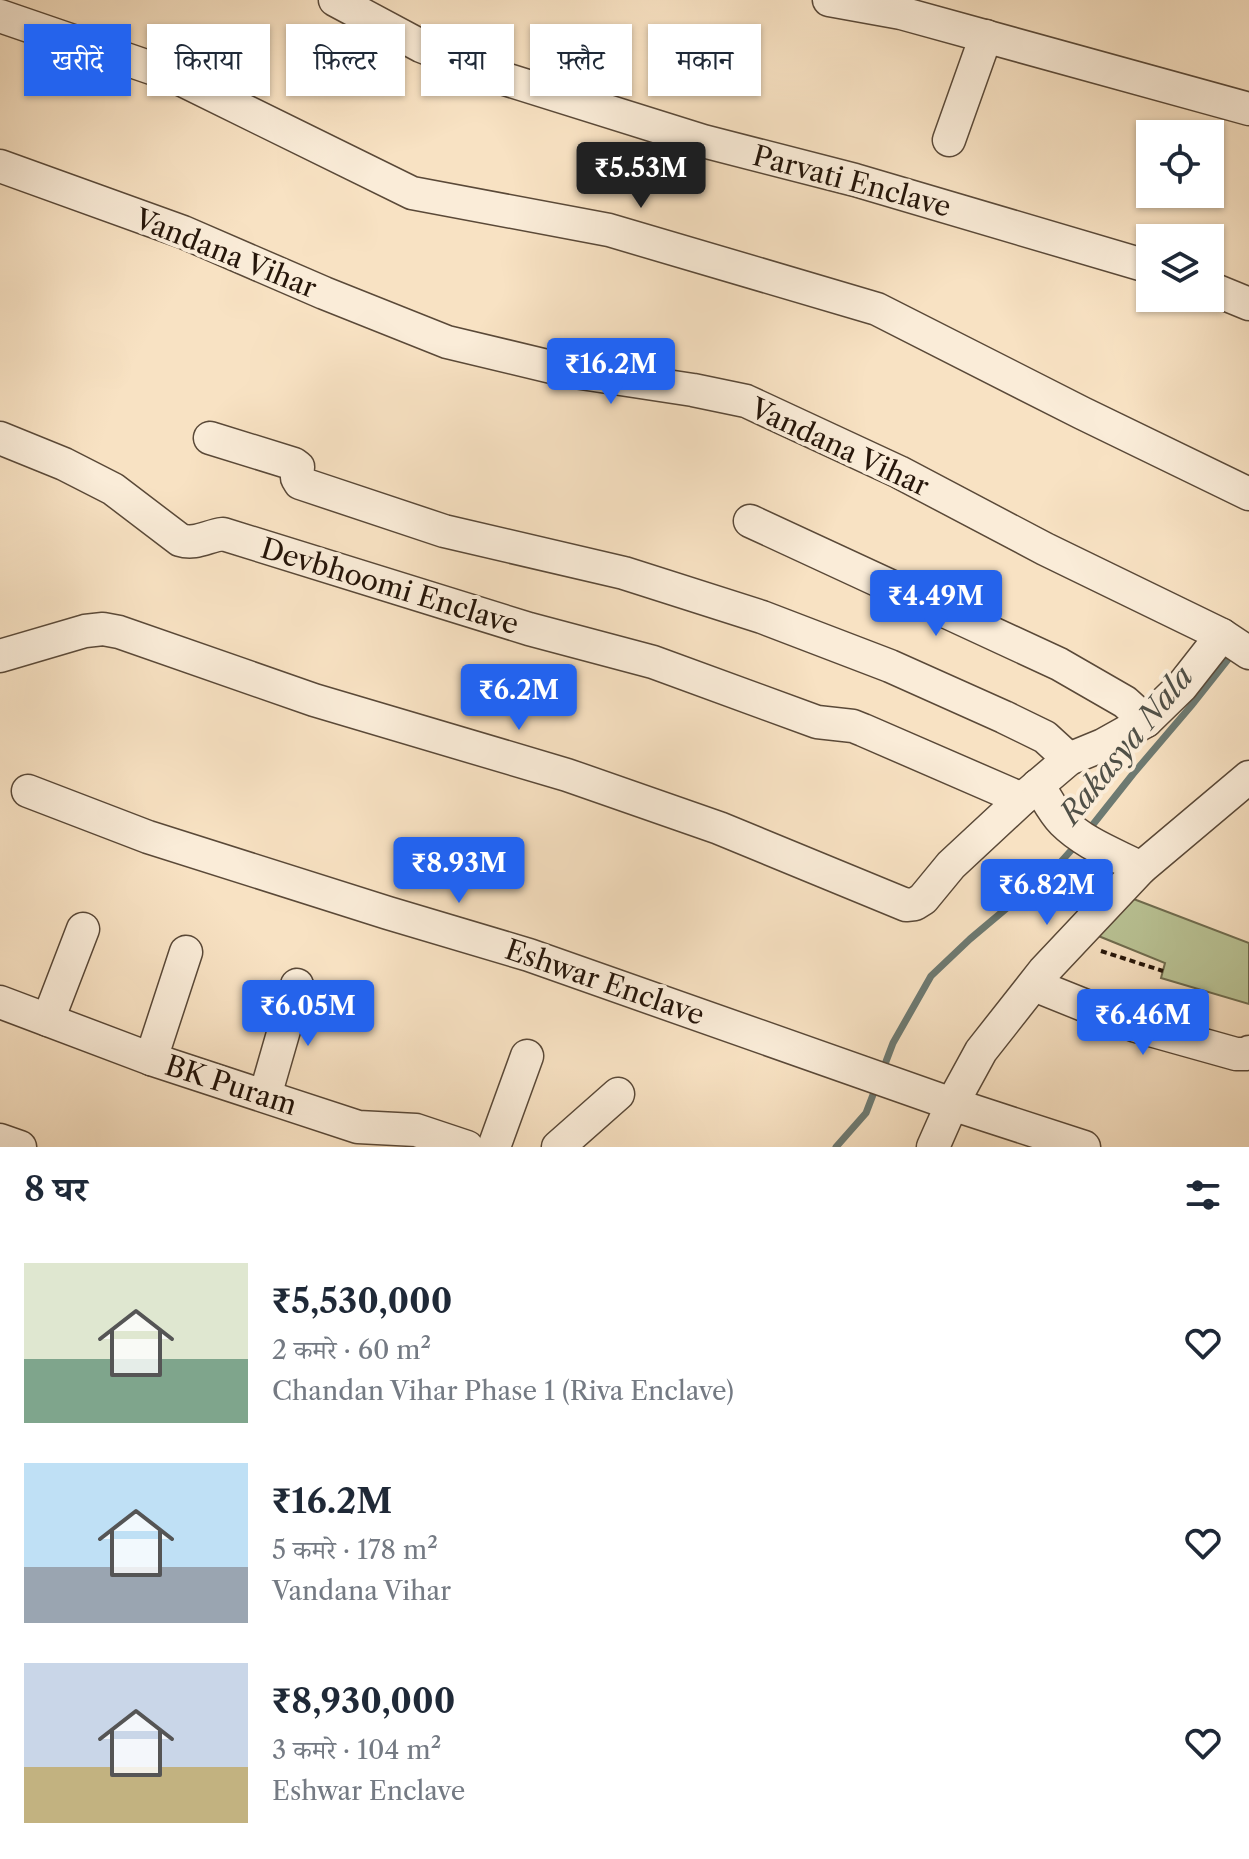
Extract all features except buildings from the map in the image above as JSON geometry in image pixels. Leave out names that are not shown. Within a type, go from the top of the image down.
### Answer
[{"type":"street","name":"Parvati Enclave","points":[[335,0],[421,46],[505,79],[703,141],[855,180],[1136,263]]},
{"type":"street","points":[[829,0],[901,13],[1249,109]]},
{"type":"street","points":[[0,16],[172,75],[412,193],[609,230],[877,309],[1249,494]]},
{"type":"street","points":[[949,140],[986,36]]},
{"type":"street","name":"Vandana Vihar","points":[[0,166],[183,232],[447,342],[568,371],[746,401],[899,472],[1237,645]]},
{"type":"street","points":[[1224,294],[1249,304]]},
{"type":"street","name":"Devbhoomi Enclave","points":[[0,438],[64,464],[113,489],[180,540],[197,542],[223,534],[529,629],[653,662],[817,722],[853,726],[1030,792]]},
{"type":"street","points":[[210,438],[294,464],[298,467],[300,483],[444,531],[624,573],[762,617],[890,666],[1004,717],[1045,737],[1069,759]]},
{"type":"street","points":[[750,521],[1059,664],[1125,702],[1146,721]]},
{"type":"street","points":[[0,656],[85,631],[103,629],[119,632],[314,700],[567,775],[719,828],[906,905],[923,899],[951,865],[1069,759],[1103,745],[1146,721],[1182,686],[1237,645]]},
{"type":"street","points":[[933,1147],[981,1051],[1034,985],[1141,868],[1248,779]]},
{"type":"street","name":"Eshwar Enclave","points":[[28,791],[148,837],[529,955],[952,1104],[1084,1147]]},
{"type":"street","points":[[1030,792],[1082,837],[1141,868]]},
{"type":"street","points":[[48,1020],[83,929]]},
{"type":"street","points":[[151,1059],[186,952]]},
{"type":"street","points":[[265,1096],[297,985]]},
{"type":"street","points":[[1034,985],[1136,1026],[1236,1054],[1249,1052]]},
{"type":"street","name":"BK Puram","points":[[0,1002],[151,1059],[358,1127],[416,1130],[457,1145]]},
{"type":"street","points":[[494,1147],[527,1056]]},
{"type":"street","points":[[558,1147],[618,1094]]},
{"type":"street","points":[[0,1140],[20,1147]]},
{"type":"path","points":[[1072,942],[1163,971]]},
{"type":"green space","points":[[1131,898],[1249,943],[1249,1004],[1161,978],[1165,963],[1096,935]]},
{"type":"waterway","name":"Rakasya Nala","points":[[1087,832],[1233,653]]},
{"type":"waterway","name":"Rakasya Nala","points":[[882,1072],[893,1043],[931,976],[1058,865],[1076,845]]},
{"type":"waterway","name":"Rakasya Nala","points":[[836,1147],[866,1113],[876,1087]]}]
